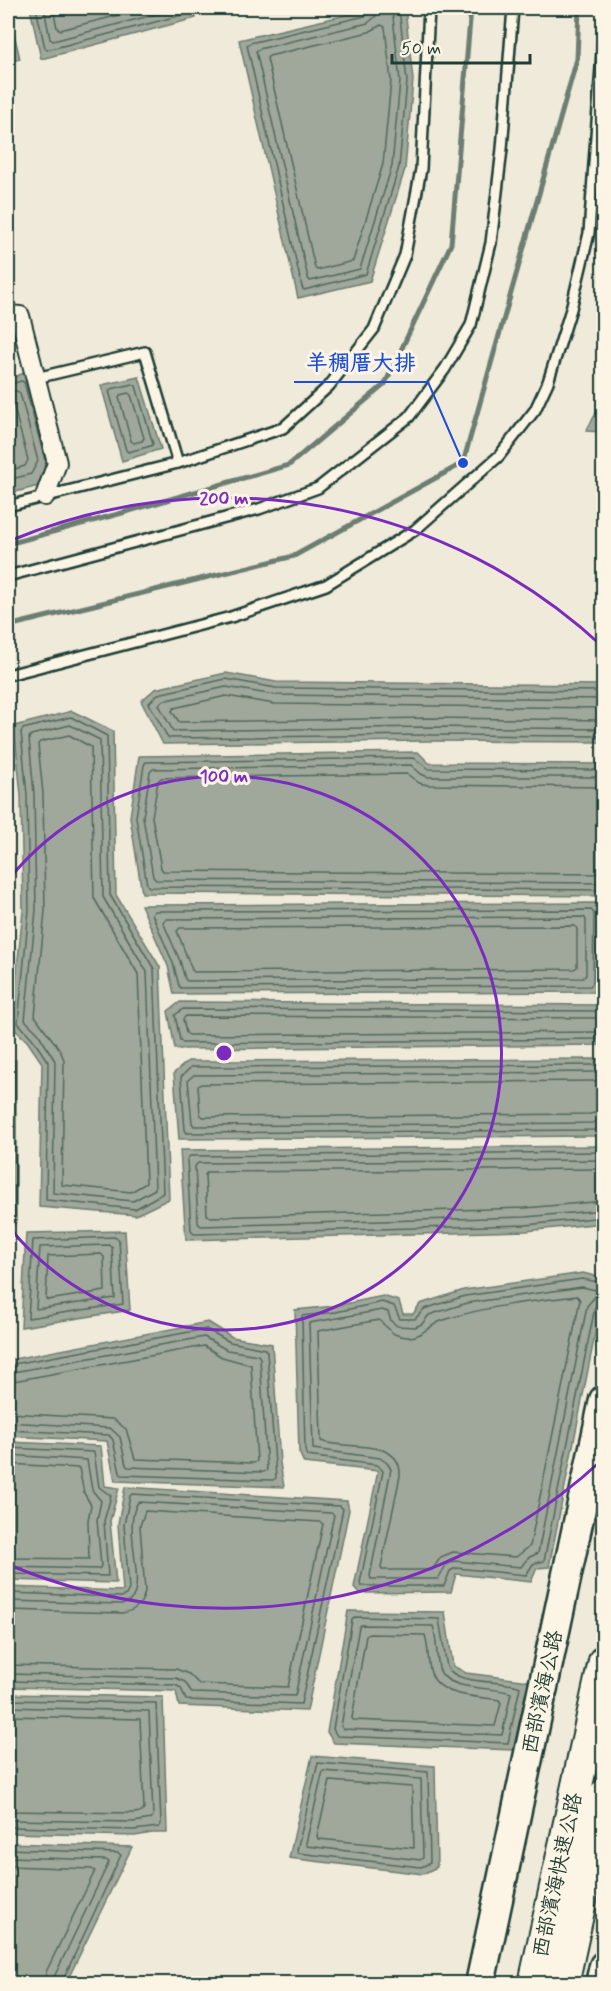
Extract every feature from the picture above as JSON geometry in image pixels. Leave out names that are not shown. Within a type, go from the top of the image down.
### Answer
[{"type":"highway","name":"西部濱海快速公路","points":[[534,1983],[603,1661]]},
{"type":"highway","name":"西部濱海快速公路","points":[[564,1983],[603,1796]]},
{"type":"main road","name":"西部濱海公路","points":[[480,1983],[603,1400]]},
{"type":"main road","points":[[600,1983],[603,1966]]},
{"type":"street","points":[[8,315],[20,316],[57,464],[45,495]]},
{"type":"lane","points":[[8,506],[178,463],[283,428],[329,386],[374,328],[405,255],[421,169],[429,8]]},
{"type":"lane","points":[[8,576],[259,509],[318,488],[409,417],[445,369],[471,325],[489,253],[502,149],[513,8]]},
{"type":"lane","points":[[8,675],[231,617],[326,585],[415,530],[499,456],[535,410],[548,382],[571,309],[589,233],[603,25]]},
{"type":"lane","points":[[36,378],[145,352],[178,463]]},
{"type":"water","points":[[8,8],[20,59],[8,62]]},
{"type":"water","points":[[30,8],[193,8],[196,18],[41,59]]},
{"type":"water","points":[[376,8],[405,8],[413,80],[405,169],[370,281],[298,298],[239,40]]},
{"type":"water","points":[[28,371],[52,463],[42,485],[8,494],[8,380]]},
{"type":"water","points":[[139,377],[161,449],[122,461],[101,385]]},
{"type":"water","points":[[602,403],[603,432],[586,431]]},
{"type":"water","points":[[226,673],[276,682],[603,685],[603,742],[163,744],[141,701],[155,689]]},
{"type":"water","points":[[72,711],[113,731],[116,895],[160,967],[169,1199],[136,1215],[39,1207],[42,1063],[27,1041],[11,1026],[23,911],[21,795],[14,726]]},
{"type":"water","points":[[418,752],[429,763],[603,764],[603,896],[142,893],[130,817],[139,756]]},
{"type":"water","points":[[600,903],[599,992],[174,994],[168,966],[141,905]]},
{"type":"water","points":[[180,1002],[603,1005],[603,1045],[175,1049],[168,1011]]},
{"type":"water","points":[[603,1059],[603,1131],[599,1136],[179,1139],[174,1073],[188,1061]]},
{"type":"water","points":[[8,1060],[16,1060],[16,1222],[8,1232]]},
{"type":"water","points":[[603,1146],[603,1223],[526,1231],[186,1240],[180,1150]]},
{"type":"water","points":[[125,1231],[130,1310],[21,1327],[26,1233]]},
{"type":"water","points":[[583,1273],[603,1278],[603,1294],[549,1567],[537,1568],[531,1582],[456,1574],[451,1592],[359,1593],[354,1587],[378,1471],[304,1463],[299,1452],[295,1310],[335,1306],[383,1296],[399,1301],[403,1314],[413,1314],[420,1304],[464,1290]]},
{"type":"water","points":[[208,1322],[232,1337],[272,1344],[280,1463],[284,1487],[115,1481],[107,1441],[8,1436],[8,1360]]},
{"type":"water","points":[[8,1442],[101,1446],[105,1486],[119,1488],[110,1521],[116,1583],[8,1580]]},
{"type":"water","points":[[125,1487],[347,1501],[349,1510],[307,1711],[179,1706],[176,1691],[8,1687],[8,1587],[123,1591],[118,1524]]},
{"type":"water","points":[[348,1611],[445,1612],[453,1666],[466,1673],[529,1681],[513,1750],[334,1743],[327,1732]]},
{"type":"water","points":[[8,1694],[163,1697],[167,1833],[135,1836],[8,1833]]},
{"type":"water","points":[[312,1756],[435,1766],[437,1867],[423,1874],[289,1858]]},
{"type":"water","points":[[8,1843],[132,1847],[66,1983],[8,1983]]},
{"type":"waterway","points":[[8,544],[289,465],[385,384],[451,244],[471,8]]},
{"type":"waterway","points":[[8,626],[294,556],[463,463],[577,59],[579,8]]},
{"type":"place","name":"羊稠厝大排","points":[[463,463]]}]
